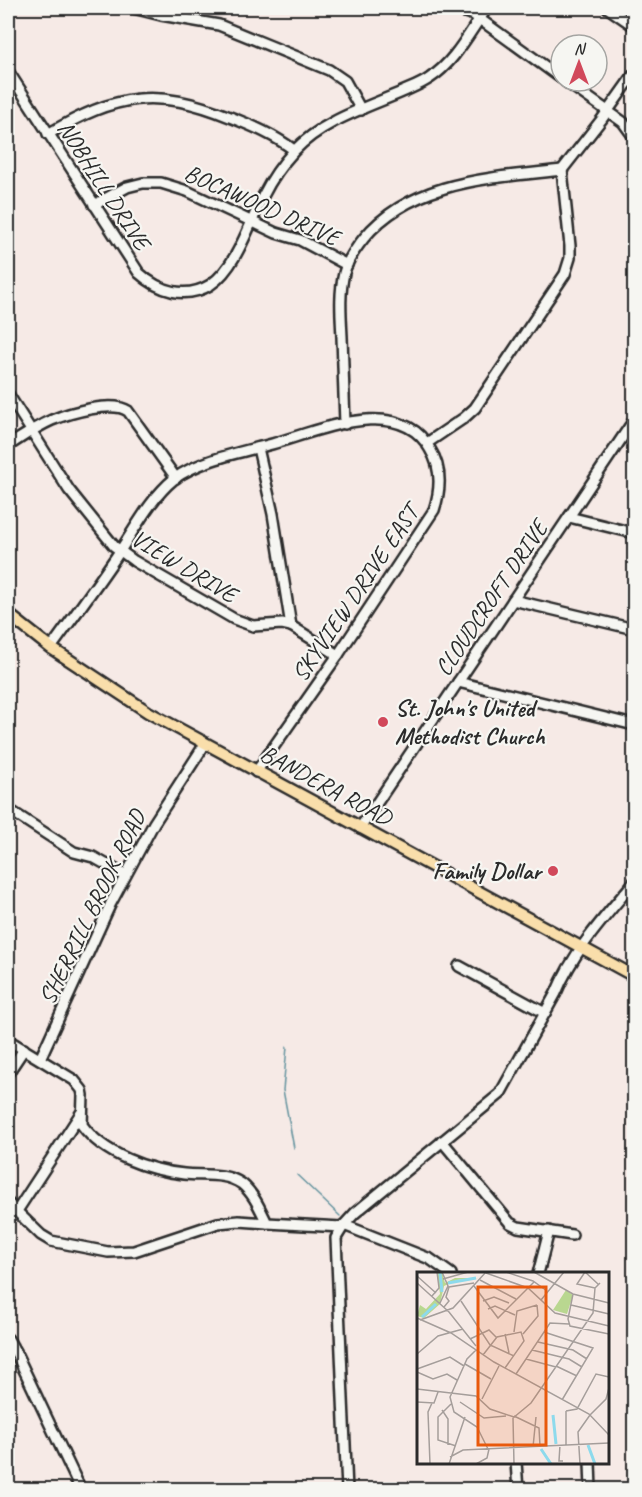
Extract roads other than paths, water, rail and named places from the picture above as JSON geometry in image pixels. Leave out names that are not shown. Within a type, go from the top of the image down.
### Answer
[{"type":"main road","name":"BANDERA ROAD","points":[[8,614],[51,648],[138,706],[634,976]]},
{"type":"street","points":[[134,8],[219,25],[329,70],[345,81],[361,110]]},
{"type":"street","points":[[453,8],[479,19],[549,69]]},
{"type":"street","points":[[252,221],[274,177],[294,150],[315,133],[333,123],[435,75],[450,59],[487,8]]},
{"type":"street","points":[[608,8],[634,26]]},
{"type":"street","name":"NOBHILL DRIVE","points":[[8,71],[139,273],[159,288],[188,292],[207,286],[225,272],[252,221]]},
{"type":"street","points":[[51,648],[149,507],[167,485],[190,469],[345,424],[379,419],[391,420],[410,427],[427,443],[475,408],[566,274],[570,246],[562,170],[608,112],[634,74]]},
{"type":"street","points":[[582,93],[623,122],[634,137]]},
{"type":"street","points":[[48,134],[74,119],[113,104],[152,98],[179,100],[203,106],[273,136],[294,150]]},
{"type":"street","points":[[345,424],[341,312],[343,276],[354,250],[373,227],[394,211],[430,193],[471,181],[562,170]]},
{"type":"street","name":"BOCAWOOD DRIVE","points":[[94,205],[127,188],[143,183],[161,183],[187,191],[276,233],[307,243],[347,265]]},
{"type":"street","name":"VIEW DRIVE","points":[[8,394],[69,490],[98,529],[120,551],[243,623],[260,627],[282,624],[291,626]]},
{"type":"street","points":[[8,446],[32,430],[67,415],[101,408],[122,407],[128,411],[176,478]]},
{"type":"street","name":"CLOUDCROFT DRIVE","points":[[360,828],[569,517],[631,431],[634,420]]},
{"type":"street","name":"SKYVIEW DRIVE EAST","points":[[256,772],[338,655],[434,510],[439,494],[438,469],[427,443]]},
{"type":"street","points":[[258,448],[273,514],[291,626],[338,655]]},
{"type":"street","points":[[569,517],[634,533]]},
{"type":"street","points":[[513,600],[634,629]]},
{"type":"street","points":[[458,682],[634,725]]},
{"type":"street","name":"SHERRILL BROOK ROAD","points":[[40,1059],[101,922],[125,875],[154,823],[205,744]]},
{"type":"street","points":[[8,809],[74,852],[93,857],[125,875]]},
{"type":"street","points":[[347,1490],[336,1238],[355,1213],[501,1094],[563,975],[581,947],[634,882]]},
{"type":"street","points":[[459,966],[545,1013]]},
{"type":"street","points":[[8,1040],[74,1080],[82,1090],[82,1125],[99,1142],[133,1161],[166,1172],[235,1180],[253,1196],[267,1223]]},
{"type":"street","points":[[8,1074],[24,1049]]},
{"type":"street","points":[[17,1211],[81,1113]]},
{"type":"street","points":[[442,1141],[510,1223],[518,1227],[572,1235]]},
{"type":"street","points":[[8,1203],[41,1235],[51,1241],[119,1253],[134,1251],[218,1224],[239,1221],[343,1226],[430,1258],[448,1272]]},
{"type":"street","points":[[539,1272],[549,1231]]},
{"type":"street","points":[[8,1339],[81,1490]]},
{"type":"street","points":[[516,1464],[518,1490]]},
{"type":"street","points":[[590,1464],[591,1490]]},
{"type":"waterway","points":[[287,1047],[283,1090],[294,1148]]},
{"type":"waterway","points":[[297,1175],[340,1216]]},
{"type":"place","name":"St. John's United Methodist Church","points":[[383,722]]},
{"type":"place","name":"Family Dollar","points":[[553,871]]}]
